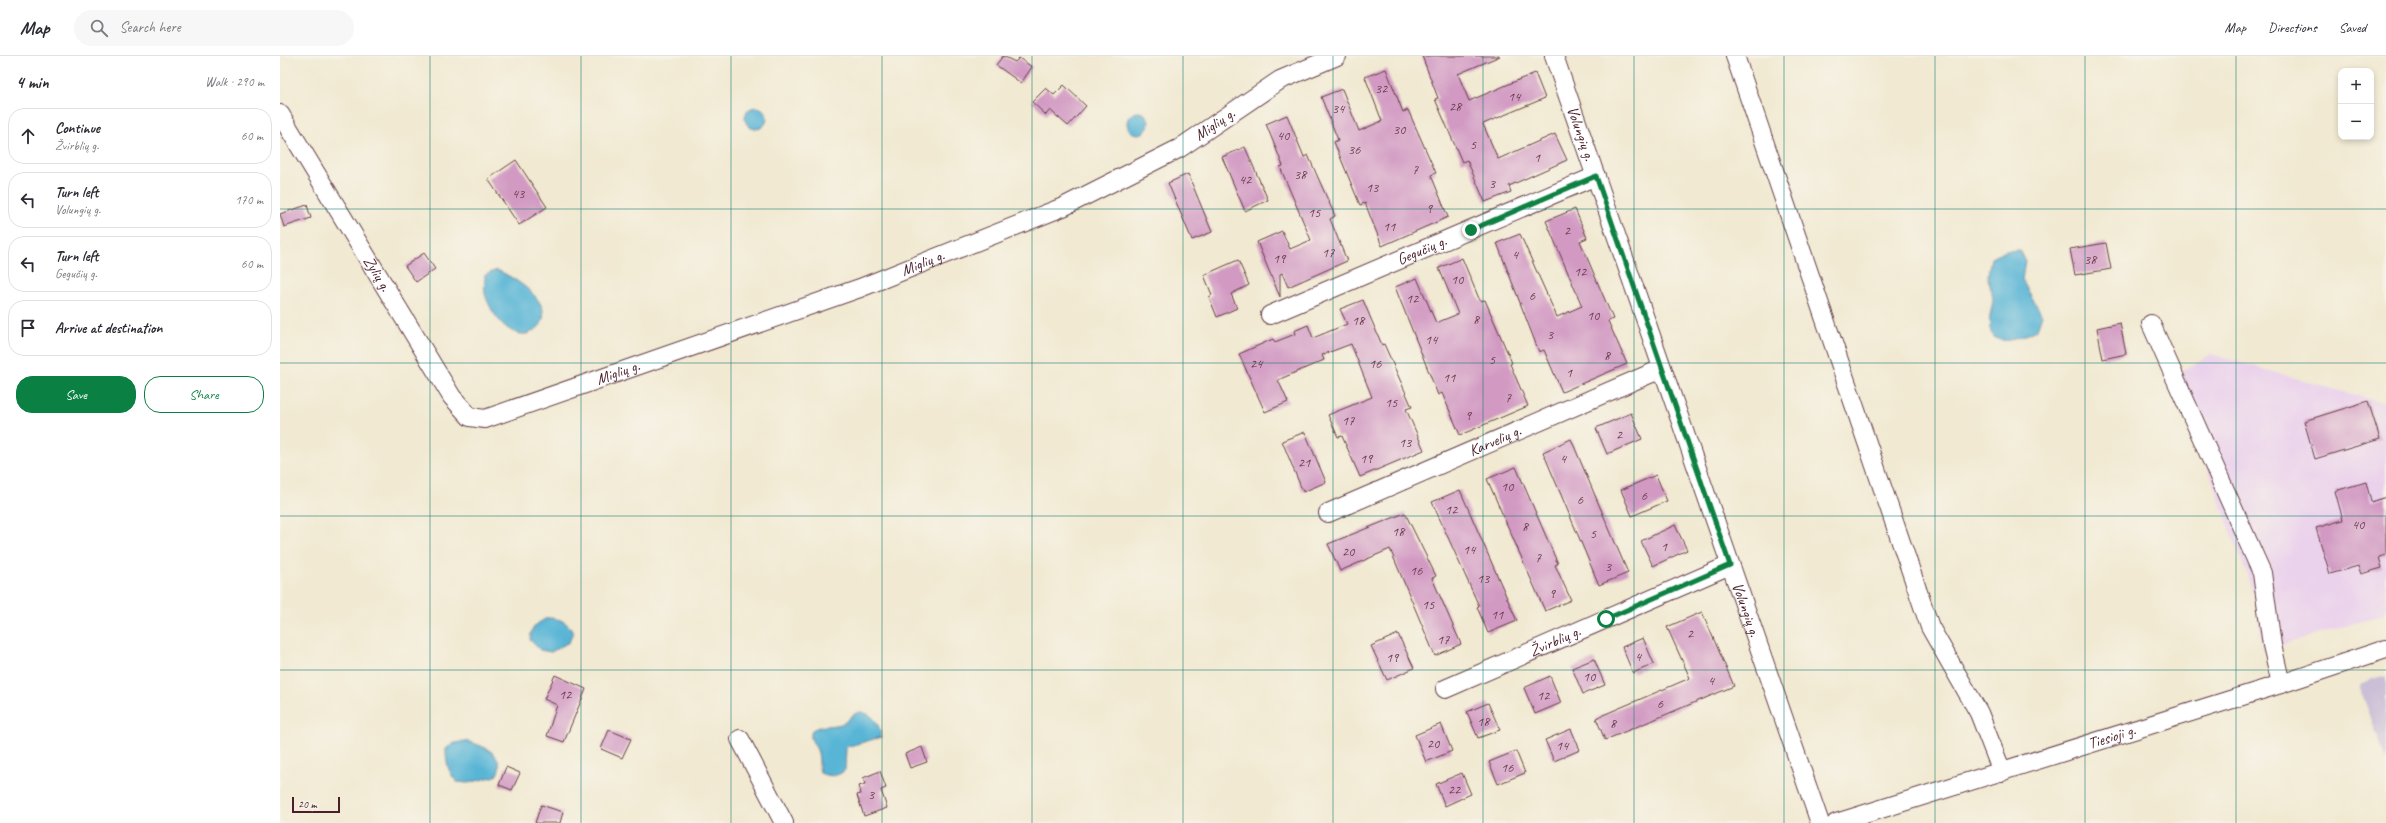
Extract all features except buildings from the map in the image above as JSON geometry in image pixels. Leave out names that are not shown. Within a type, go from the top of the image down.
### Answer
[{"type":"street","name":"Miglių g.","points":[[485,419],[860,288],[1063,207],[1180,148],[1280,80],[1337,56]]},
{"type":"street","name":"Volungių g.","points":[[1554,56],[1661,369],[1820,823]]},
{"type":"street","points":[[1735,56],[1930,627],[1979,713],[2002,772]]},
{"type":"street","name":"Zylių g.","points":[[280,114],[452,397],[470,417],[485,419]]},
{"type":"street","name":"Gegučių g.","points":[[1270,316],[1596,176]]},
{"type":"street","points":[[2151,324],[2262,573],[2272,645],[2281,684]]},
{"type":"street","name":"Karvelių g.","points":[[1328,513],[1661,369]]},
{"type":"street","name":"Žvirblių g.","points":[[1445,689],[1730,565]]},
{"type":"street","name":"Tiesioji g.","points":[[1836,823],[2281,684],[2386,648]]},
{"type":"street","points":[[740,739],[784,823]]},
{"type":"shaded area","points":[[2211,354],[2386,404],[2386,614],[2262,651],[2258,605],[2174,376]]},
{"type":"shaded area","points":[[2386,676],[2386,760],[2359,685]]},
{"type":"water","points":[[756,107],[764,110],[767,118],[764,126],[756,129],[748,126],[745,118],[748,110]]},
{"type":"water","points":[[1138,112],[1146,115],[1149,123],[1146,131],[1138,134],[1130,131],[1127,123],[1130,115]]},
{"type":"water","points":[[2020,250],[2025,260],[2022,280],[2042,315],[2037,329],[2010,340],[1997,339],[1992,335],[1990,328],[1993,297],[1988,282],[1988,275],[1991,258],[2005,251]]},
{"type":"water","points":[[497,270],[512,278],[530,291],[542,307],[543,315],[541,324],[530,333],[519,334],[506,327],[495,315],[487,301],[485,294],[485,275]]},
{"type":"water","points":[[547,618],[563,621],[573,633],[569,642],[551,652],[540,650],[530,640],[535,626]]},
{"type":"water","points":[[860,712],[869,715],[875,720],[881,737],[846,747],[845,770],[839,774],[833,776],[820,773],[818,753],[811,737],[812,730],[820,727],[841,724],[854,714]]},
{"type":"water","points":[[464,741],[478,745],[492,752],[499,763],[499,769],[496,776],[468,783],[457,782],[451,775],[448,767],[446,749],[452,744]]},
{"type":"route","points":[[1471,230],[1596,176],[1661,369],[1730,565],[1606,619]]}]
